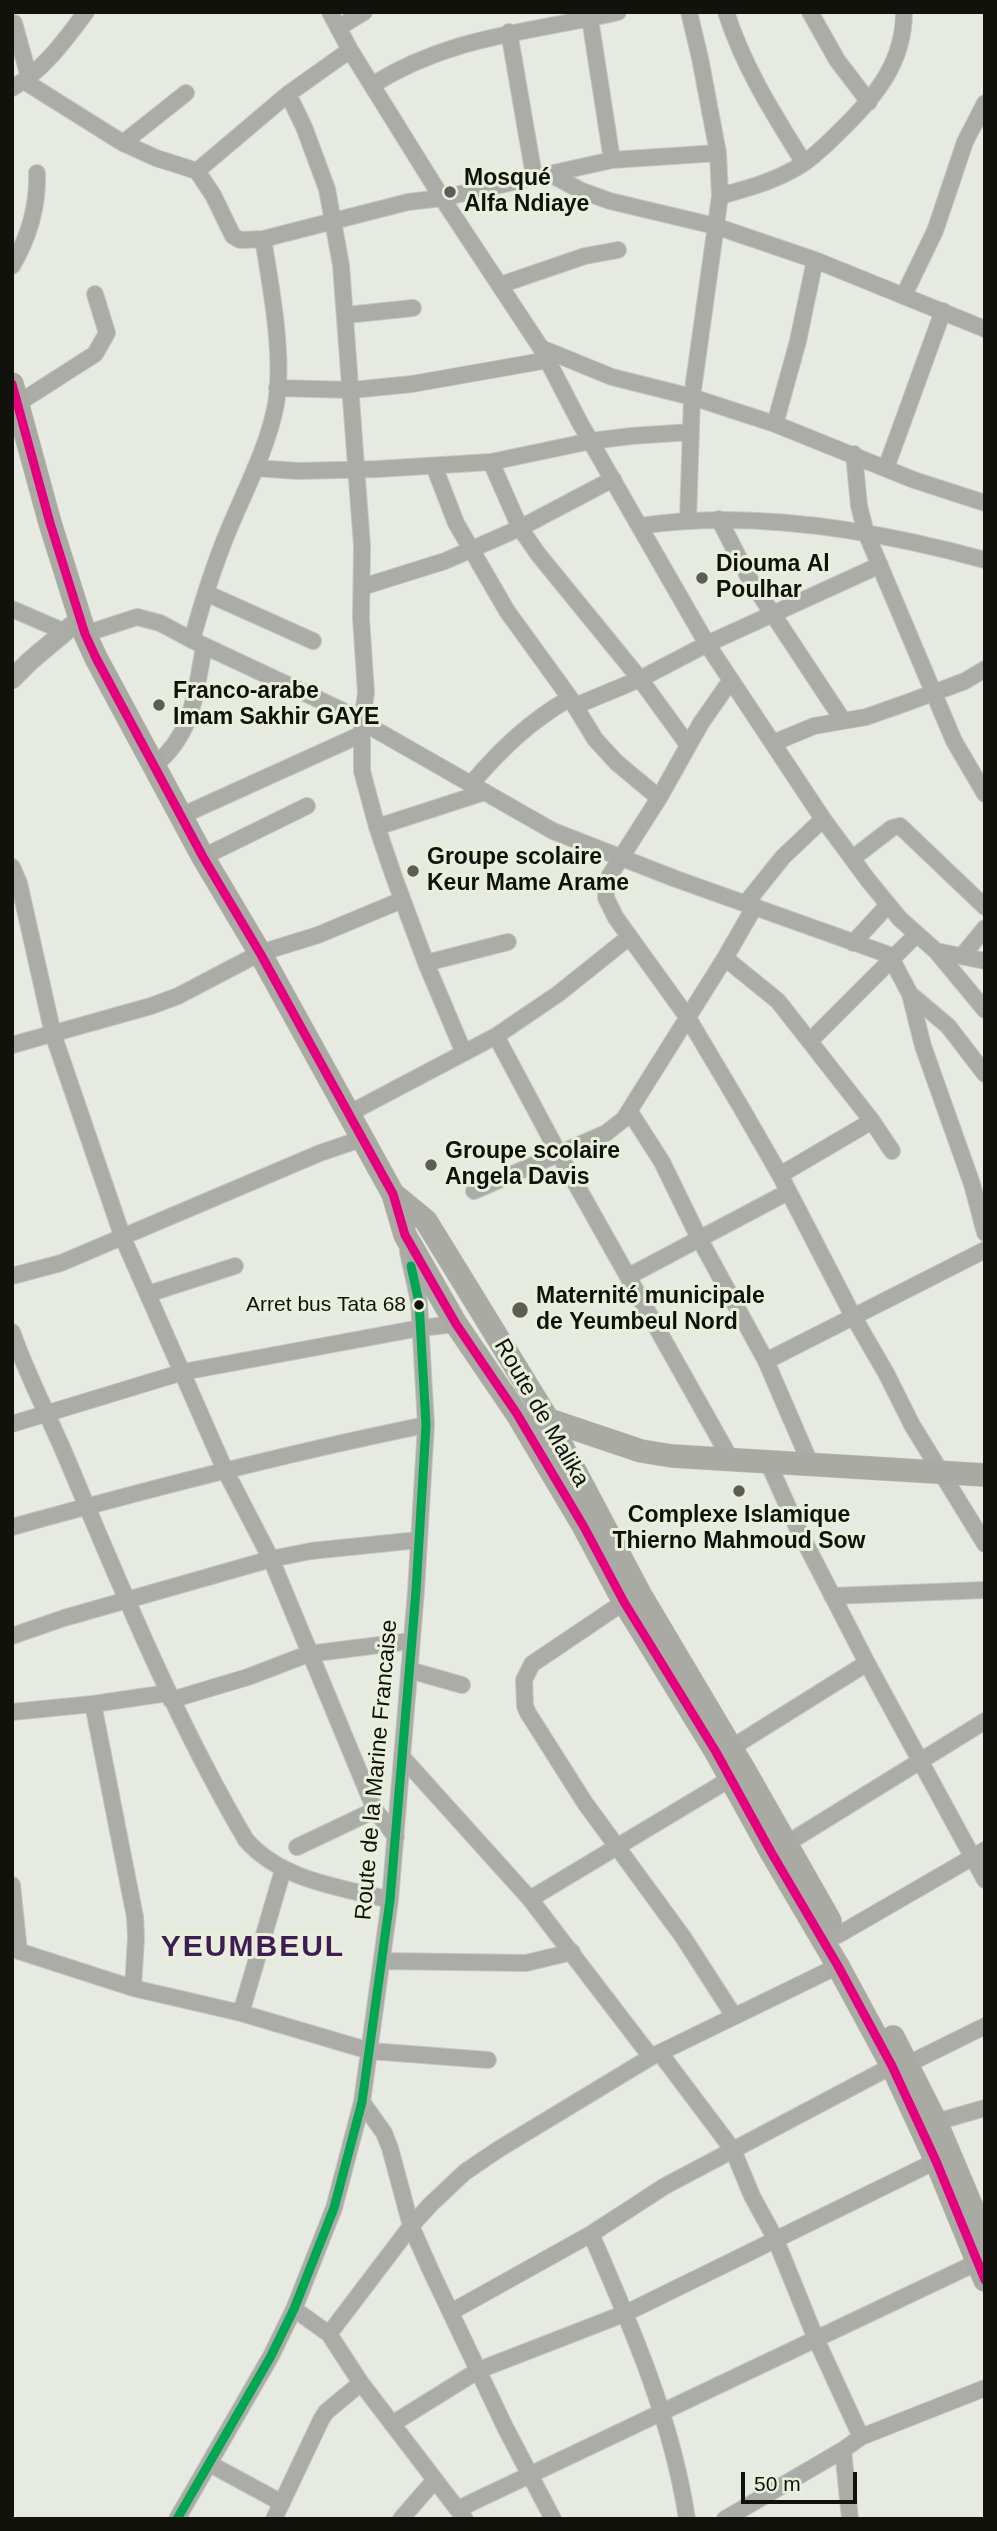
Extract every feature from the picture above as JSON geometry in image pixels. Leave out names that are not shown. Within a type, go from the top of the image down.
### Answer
[{"type":"main road","name":"Route de Malika","points":[[15,394],[76,628],[393,1194],[405,1235],[456,1324],[517,1414],[838,1966],[936,2122],[982,2224]]},
{"type":"main road","name":"Route de Malika","points":[[393,1194],[426,1221],[547,1418],[640,1594],[838,1936],[900,2065],[981,2271]]},
{"type":"main road","points":[[517,1414],[547,1418],[641,1451],[985,1475]]},
{"type":"street","points":[[22,82],[63,43],[86,12]]},
{"type":"street","points":[[330,12],[350,50],[442,198],[545,354],[591,442],[707,644],[823,819],[888,905],[936,951],[985,1010]]},
{"type":"street","points":[[338,28],[365,12]]},
{"type":"street","points":[[372,85],[428,55],[509,32],[618,12]]},
{"type":"street","points":[[688,520],[692,397],[720,196],[718,153],[689,12]]},
{"type":"street","points":[[726,12],[741,56],[804,163]]},
{"type":"street","points":[[810,12],[838,60],[869,102]]},
{"type":"street","points":[[720,196],[753,187],[804,163],[869,102],[888,76],[897,56],[903,38],[904,12]]},
{"type":"street","points":[[590,19],[612,160]]},
{"type":"street","points":[[14,23],[22,82]]},
{"type":"street","points":[[509,32],[541,175]]},
{"type":"street","points":[[197,171],[288,94],[350,50]]},
{"type":"street","points":[[22,82],[123,143],[156,158],[197,171],[213,195],[233,236],[240,240],[263,239],[408,202],[442,198],[612,160],[718,153]]},
{"type":"street","points":[[123,143],[186,93]]},
{"type":"street","points":[[288,94],[315,153],[334,221],[346,316],[362,546],[366,692],[362,728],[362,771],[377,827],[402,900],[464,1053]]},
{"type":"street","points":[[904,295],[935,231],[955,168],[982,115]]},
{"type":"street","points":[[12,265],[33,217],[37,173]]},
{"type":"street","points":[[541,175],[610,201],[715,226],[816,260],[985,329]]},
{"type":"street","points":[[154,766],[176,744],[191,714],[206,593],[273,416],[277,388],[274,302],[263,239]]},
{"type":"street","points":[[500,285],[585,256],[618,250]]},
{"type":"street","points":[[775,424],[798,341],[816,260]]},
{"type":"street","points":[[15,394],[95,354],[107,333],[95,294]]},
{"type":"street","points":[[346,316],[413,308]]},
{"type":"street","points":[[886,468],[943,311]]},
{"type":"street","points":[[277,388],[352,390],[412,384],[545,354],[612,377],[692,397],[775,424],[914,480],[985,503]]},
{"type":"street","points":[[255,468],[298,471],[491,462],[631,436],[691,432]]},
{"type":"street","points":[[854,454],[859,506],[866,533],[954,741],[985,794]]},
{"type":"street","points":[[491,462],[520,528],[568,593],[640,679],[688,745]]},
{"type":"street","points":[[434,466],[451,513],[507,611],[604,749],[659,798]]},
{"type":"street","points":[[362,587],[424,569],[520,528],[613,479]]},
{"type":"street","points":[[719,519],[735,554],[771,613],[842,719]]},
{"type":"street","points":[[640,526],[719,519],[866,533],[985,560]]},
{"type":"street","points":[[377,827],[478,788],[521,731],[540,716],[640,679],[771,613],[880,565]]},
{"type":"street","points":[[206,593],[313,641]]},
{"type":"street","points":[[12,609],[76,628],[137,617],[160,624],[300,690],[362,728],[478,788],[552,831],[893,959],[910,993],[923,1046],[968,1173],[985,1233]]},
{"type":"street","points":[[12,679],[76,628]]},
{"type":"street","points":[[773,743],[814,726],[842,719],[866,717],[964,681],[985,669]]},
{"type":"street","points":[[731,680],[688,745],[659,798],[610,876],[606,898],[628,937],[688,1018],[780,1175],[912,1425],[985,1544]]},
{"type":"street","points":[[181,816],[362,728]]},
{"type":"street","points":[[203,857],[307,806]]},
{"type":"street","points":[[474,1191],[606,1133],[624,1119],[725,958],[750,904],[783,856],[823,819]]},
{"type":"street","points":[[853,858],[892,828],[900,826],[985,907]]},
{"type":"street","points":[[14,878],[53,1034],[123,1238],[225,1470],[271,1559],[376,1810],[396,1837]]},
{"type":"street","points":[[12,1045],[128,1013],[178,996],[260,953],[317,935],[402,900]]},
{"type":"street","points":[[852,943],[888,905]]},
{"type":"street","points":[[962,956],[985,928]]},
{"type":"street","points":[[810,1041],[917,934]]},
{"type":"street","points":[[348,1114],[496,1036],[558,993],[628,937]]},
{"type":"street","points":[[426,963],[508,942]]},
{"type":"street","points":[[936,951],[985,961]]},
{"type":"street","points":[[725,958],[778,1001],[872,1121],[892,1152]]},
{"type":"street","points":[[910,993],[948,1026],[985,1074]]},
{"type":"street","points":[[496,1036],[559,1154],[730,1458]]},
{"type":"street","points":[[630,1112],[662,1162],[699,1238],[766,1362],[810,1463]]},
{"type":"street","points":[[780,1175],[872,1121]]},
{"type":"street","points":[[12,1276],[61,1263],[320,1153],[361,1139]]},
{"type":"street","points":[[629,1276],[788,1192]]},
{"type":"street","name":"Route de la Marine Francaise","points":[[183,2516],[294,2309],[334,2208],[362,2102],[396,1837],[426,1425],[419,1302],[405,1235]]},
{"type":"street","points":[[766,1362],[985,1250]]},
{"type":"street","points":[[148,1294],[235,1266]]},
{"type":"street","points":[[12,1424],[183,1372],[420,1328],[456,1324]]},
{"type":"street","points":[[12,1332],[26,1370],[129,1600],[169,1697],[246,1840],[257,1853],[283,1870],[390,1900]]},
{"type":"street","points":[[12,1527],[330,1444],[426,1425]]},
{"type":"street","points":[[767,1460],[797,1527],[867,1663],[920,1761],[979,1853],[985,1880]]},
{"type":"street","points":[[12,1636],[271,1559],[312,1551],[418,1540]]},
{"type":"street","points":[[832,1595],[985,1590]]},
{"type":"street","points":[[624,1602],[532,1664],[524,1680],[528,1713],[585,1803],[683,1937],[734,2016]]},
{"type":"street","points":[[12,1712],[169,1697],[248,1677],[309,1654],[411,1641]]},
{"type":"street","points":[[731,1748],[867,1663]]},
{"type":"street","points":[[409,1670],[461,1685]]},
{"type":"street","points":[[93,1704],[135,1917],[133,1988]]},
{"type":"street","points":[[786,1843],[985,1721]]},
{"type":"street","points":[[402,1759],[530,1899],[733,2150],[752,2196],[775,2238],[816,2339],[861,2437]]},
{"type":"street","points":[[530,1899],[730,1779]]},
{"type":"street","points":[[298,1847],[376,1810]]},
{"type":"street","points":[[838,1936],[979,1853]]},
{"type":"street","points":[[242,2013],[283,1870]]},
{"type":"street","points":[[12,1885],[15,1950],[133,1988],[242,2013],[370,2050],[488,2060]]},
{"type":"street","points":[[382,1961],[526,1963],[572,1952]]},
{"type":"street","points":[[329,2334],[411,2226],[466,2172],[499,2149],[655,2055],[838,1966]]},
{"type":"street","points":[[451,2312],[591,2234],[665,2186],[900,2065],[985,2026]]},
{"type":"street","points":[[362,2102],[384,2133],[411,2226],[553,2519]]},
{"type":"street","points":[[936,2122],[985,2108]]},
{"type":"street","points":[[392,2424],[479,2370],[626,2313],[936,2161]]},
{"type":"street","points":[[591,2234],[626,2313],[662,2411],[681,2478],[687,2519]]},
{"type":"street","points":[[294,2309],[329,2334],[361,2383],[461,2514],[529,2474],[613,2437],[662,2411],[816,2339],[981,2271]]},
{"type":"street","points":[[274,2519],[321,2420],[361,2383]]},
{"type":"street","points":[[725,2519],[861,2437],[985,2388]]},
{"type":"street","points":[[843,2450],[850,2519]]},
{"type":"street","points":[[210,2464],[282,2502]]},
{"type":"street","points":[[401,2519],[434,2481]]},
{"type":"transit line","points":[[12,384],[50,523],[85,634],[96,658],[203,857],[260,953],[393,1194],[405,1235],[456,1324],[517,1414],[584,1527],[624,1602],[716,1752],[838,1966],[892,2066],[936,2161],[985,2280]]},
{"type":"transit line","points":[[177,2519],[271,2356],[294,2309],[334,2208],[362,2102],[390,1900],[416,1591],[426,1425],[419,1302],[411,1266]]},
{"type":"place","name":"Mosqué Alfa Ndiaye","points":[[450,192]]},
{"type":"place","name":"Diouma Al Poulhar","points":[[702,578]]},
{"type":"place","name":"Franco-arabe Imam Sakhir GAYE","points":[[159,705]]},
{"type":"place","name":"Groupe scolaire Keur Mame Arame","points":[[413,871]]},
{"type":"place","name":"Groupe scolaire Angela Davis","points":[[431,1165]]},
{"type":"place","name":"Arret bus Tata 68","points":[[419,1305]]},
{"type":"place","name":"Maternité municipale de Yeumbeul Nord","points":[[520,1310]]},
{"type":"place","name":"Complexe Islamique Thierno Mahmoud Sow","points":[[739,1491]]},
{"type":"district","name":"YEUMBEUL","points":[[253,1948]]}]
